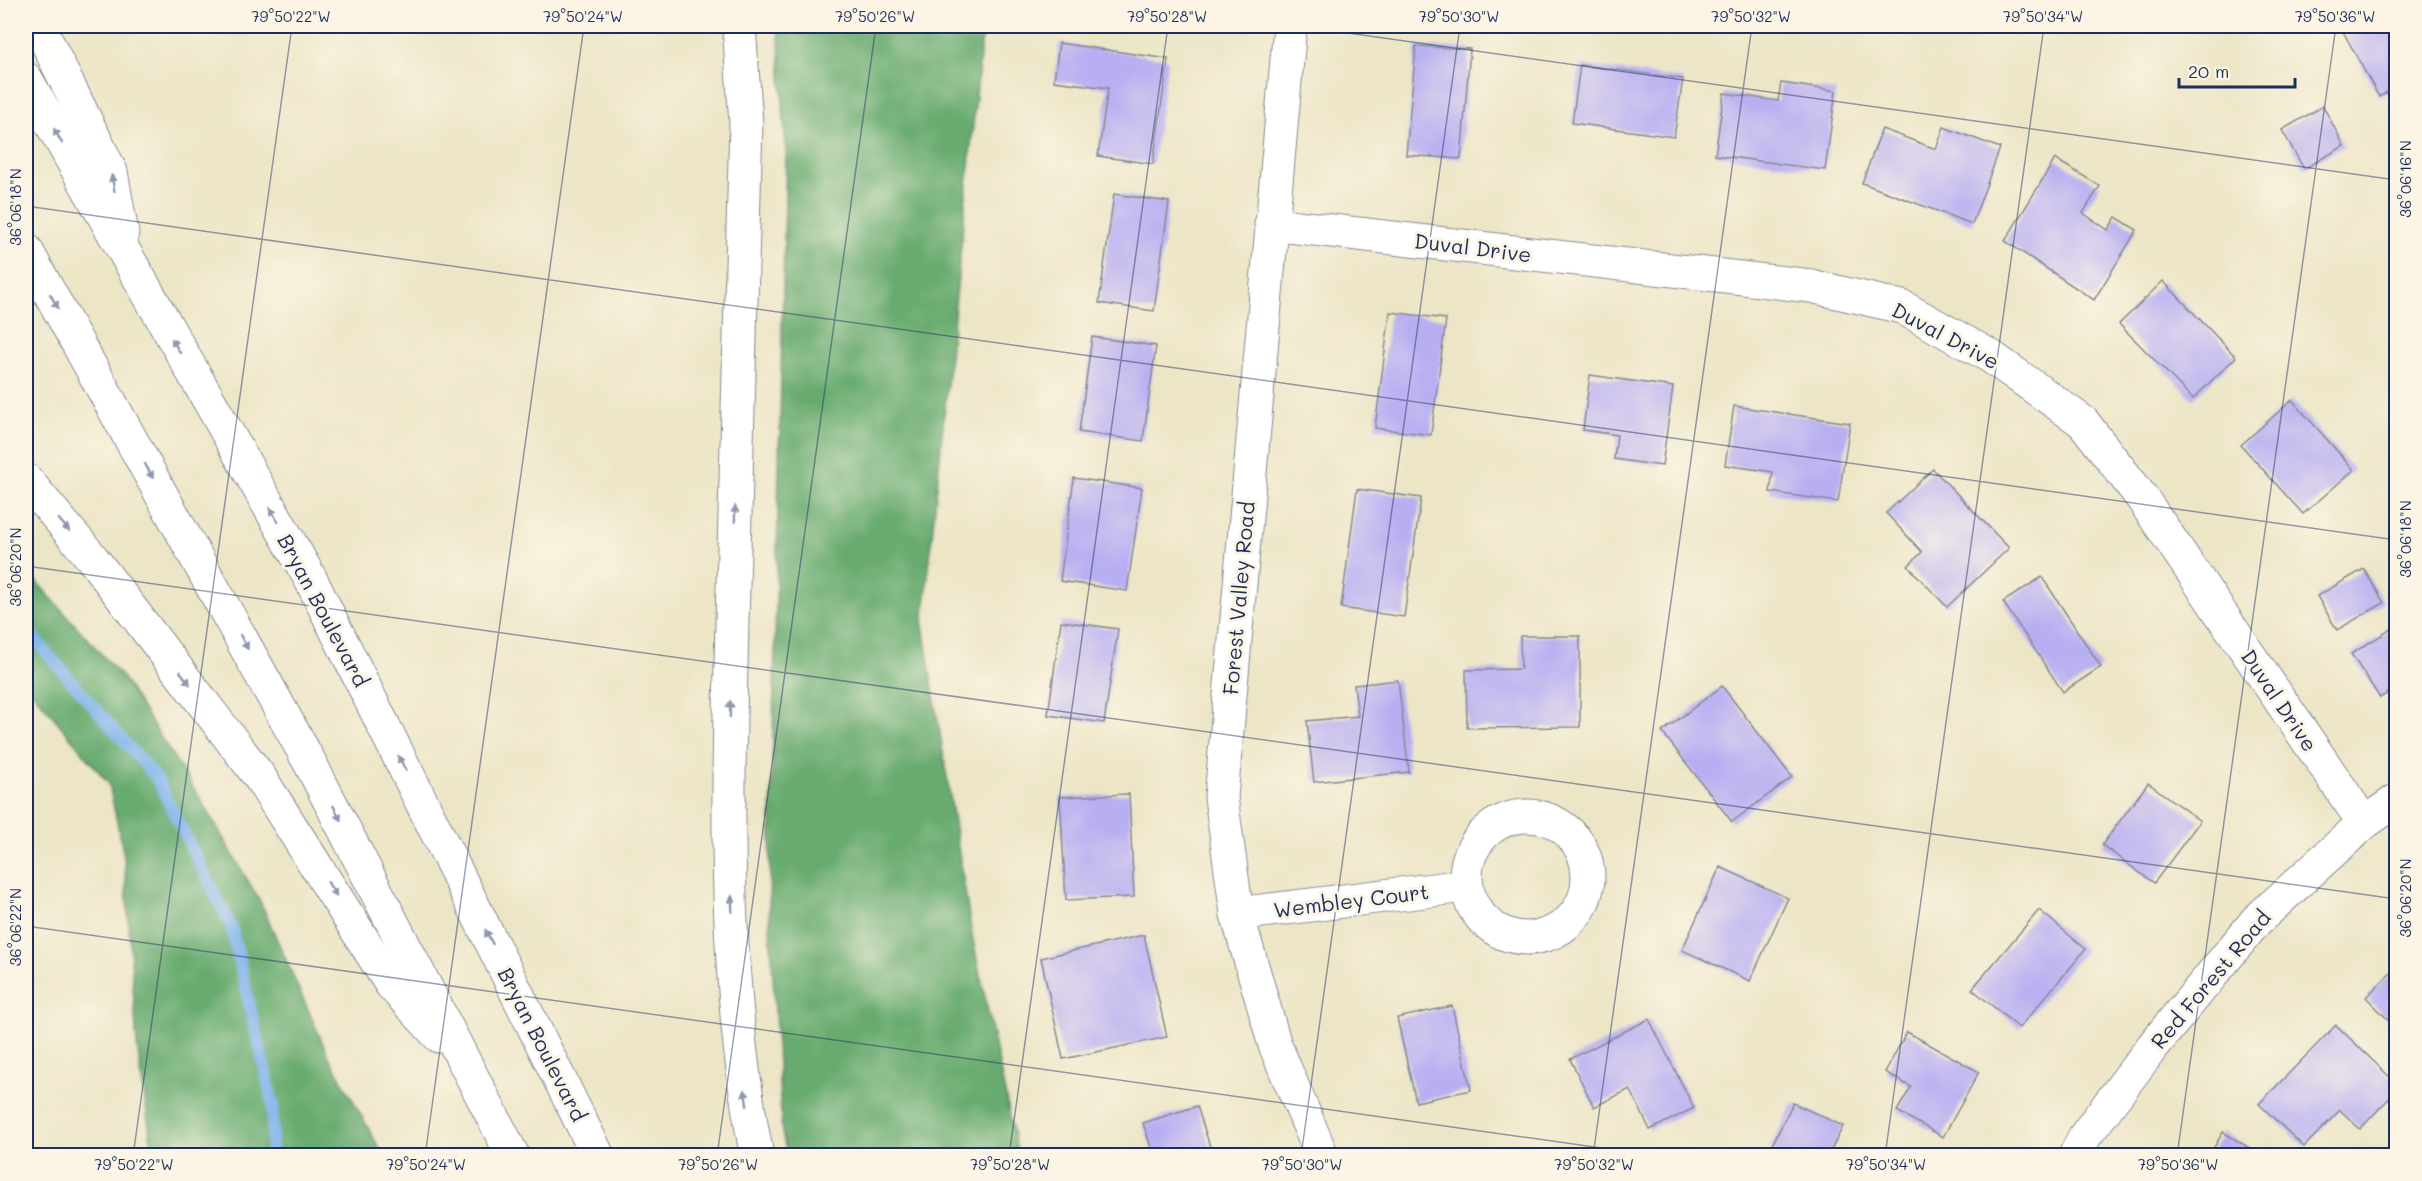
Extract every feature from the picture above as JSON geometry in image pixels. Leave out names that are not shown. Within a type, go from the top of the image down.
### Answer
[{"type":"main road","points":[[39,26],[111,172],[127,261]]},
{"type":"main road","points":[[739,26],[746,123],[728,803],[733,935],[745,1096],[757,1155]]},
{"type":"main road","name":"Forest Valley Road","points":[[1290,26],[1221,797],[1237,914],[1275,1045],[1322,1155]]},
{"type":"main road","name":"Bryan Boulevard","points":[[26,79],[127,261],[310,578],[598,1155]]},
{"type":"main road","name":"Duval Drive","points":[[1271,224],[1811,286],[1902,307],[1990,356],[2083,422],[2142,498],[2364,823]]},
{"type":"main road","points":[[26,250],[310,763],[513,1155]]},
{"type":"main road","points":[[26,480],[92,558],[258,776],[391,984],[470,1070]]},
{"type":"main road","name":"Red Forest Road","points":[[2075,1155],[2085,1136],[2153,1046],[2256,920],[2364,823],[2397,801]]},
{"type":"main road","name":"Wembley Court","points":[[1237,914],[1465,886]]},
{"type":"green space","points":[[778,26],[983,26],[923,626],[972,935],[1018,1155],[787,1155],[782,1133],[769,909],[786,153]]},
{"type":"green space","points":[[26,570],[122,677],[198,795],[261,903],[328,1055],[383,1155],[153,1155],[137,1045],[124,856],[109,784],[26,684]]},
{"type":"building","points":[[2340,26],[2396,26],[2396,87],[2379,97]]},
{"type":"building","points":[[1059,43],[1168,59],[1153,164],[1098,156],[1108,88],[1054,81]]},
{"type":"building","points":[[1416,46],[1470,49],[1461,159],[1406,155]]},
{"type":"building","points":[[1580,65],[1683,79],[1674,137],[1572,123]]},
{"type":"building","points":[[1781,83],[1836,91],[1825,170],[1715,155],[1724,93],[1778,101]]},
{"type":"building","points":[[2323,106],[2344,146],[2304,169],[2282,130]]},
{"type":"building","points":[[1944,127],[2000,148],[1972,224],[1862,183],[1882,129],[1936,149]]},
{"type":"building","points":[[2055,159],[2100,186],[2083,213],[2108,230],[2116,217],[2137,230],[2094,300],[2005,241]]},
{"type":"building","points":[[1114,194],[1169,202],[1154,311],[1099,303]]},
{"type":"building","points":[[2163,281],[2236,357],[2193,399],[2119,324]]},
{"type":"building","points":[[1390,312],[1446,319],[1431,435],[1375,428]]},
{"type":"building","points":[[1092,337],[1156,346],[1143,441],[1079,432]]},
{"type":"building","points":[[1590,375],[1673,387],[1662,466],[1614,459],[1617,435],[1583,430]]},
{"type":"building","points":[[2292,400],[2354,470],[2303,514],[2241,445]]},
{"type":"building","points":[[1734,406],[1850,423],[1838,502],[1770,492],[1773,472],[1725,465]]},
{"type":"building","points":[[1933,469],[2009,548],[1947,607],[1908,566],[1922,552],[1886,513]]},
{"type":"building","points":[[1074,478],[1142,488],[1127,591],[1060,581]]},
{"type":"building","points":[[1357,489],[1421,498],[1404,617],[1341,608]]},
{"type":"building","points":[[2364,569],[2384,603],[2337,630],[2317,596]]},
{"type":"building","points":[[2042,577],[2101,667],[2063,692],[2003,602]]},
{"type":"building","points":[[1061,621],[1118,629],[1104,723],[1048,715]]},
{"type":"building","points":[[2396,626],[2396,688],[2380,698],[2351,654]]},
{"type":"building","points":[[1520,636],[1580,636],[1580,727],[1467,728],[1466,670],[1521,669]]},
{"type":"building","points":[[1398,680],[1409,772],[1314,782],[1307,721],[1358,716],[1354,685]]},
{"type":"building","points":[[1722,686],[1792,777],[1732,822],[1662,732]]},
{"type":"building","points":[[2148,783],[2200,821],[2154,883],[2102,845]]},
{"type":"building","points":[[1129,794],[1134,897],[1066,900],[1060,797]]},
{"type":"building","points":[[1720,867],[1788,898],[1750,981],[1682,950]]},
{"type":"building","points":[[2039,910],[2086,949],[2019,1028],[1972,989]]},
{"type":"building","points":[[1144,935],[1167,1037],[1063,1059],[1041,958]]},
{"type":"building","points":[[2396,968],[2396,1028],[2366,997]]},
{"type":"building","points":[[1452,1006],[1471,1090],[1416,1102],[1397,1018]]},
{"type":"building","points":[[1649,1019],[1694,1108],[1650,1130],[1630,1089],[1594,1107],[1570,1059]]},
{"type":"building","points":[[2336,1025],[2396,1083],[2396,1091],[2360,1129],[2340,1110],[2304,1147],[2259,1104]]},
{"type":"building","points":[[1907,1032],[1979,1072],[1943,1137],[1897,1111],[1911,1087],[1885,1072]]},
{"type":"building","points":[[1793,1103],[1843,1126],[1828,1156],[1784,1156],[1770,1149]]},
{"type":"building","points":[[1197,1106],[1213,1156],[1154,1156],[1143,1123]]},
{"type":"building","points":[[2223,1132],[2263,1156],[2209,1156]]},
{"type":"waterway","points":[[26,629],[157,779],[231,926],[273,1104],[271,1156]]}]
